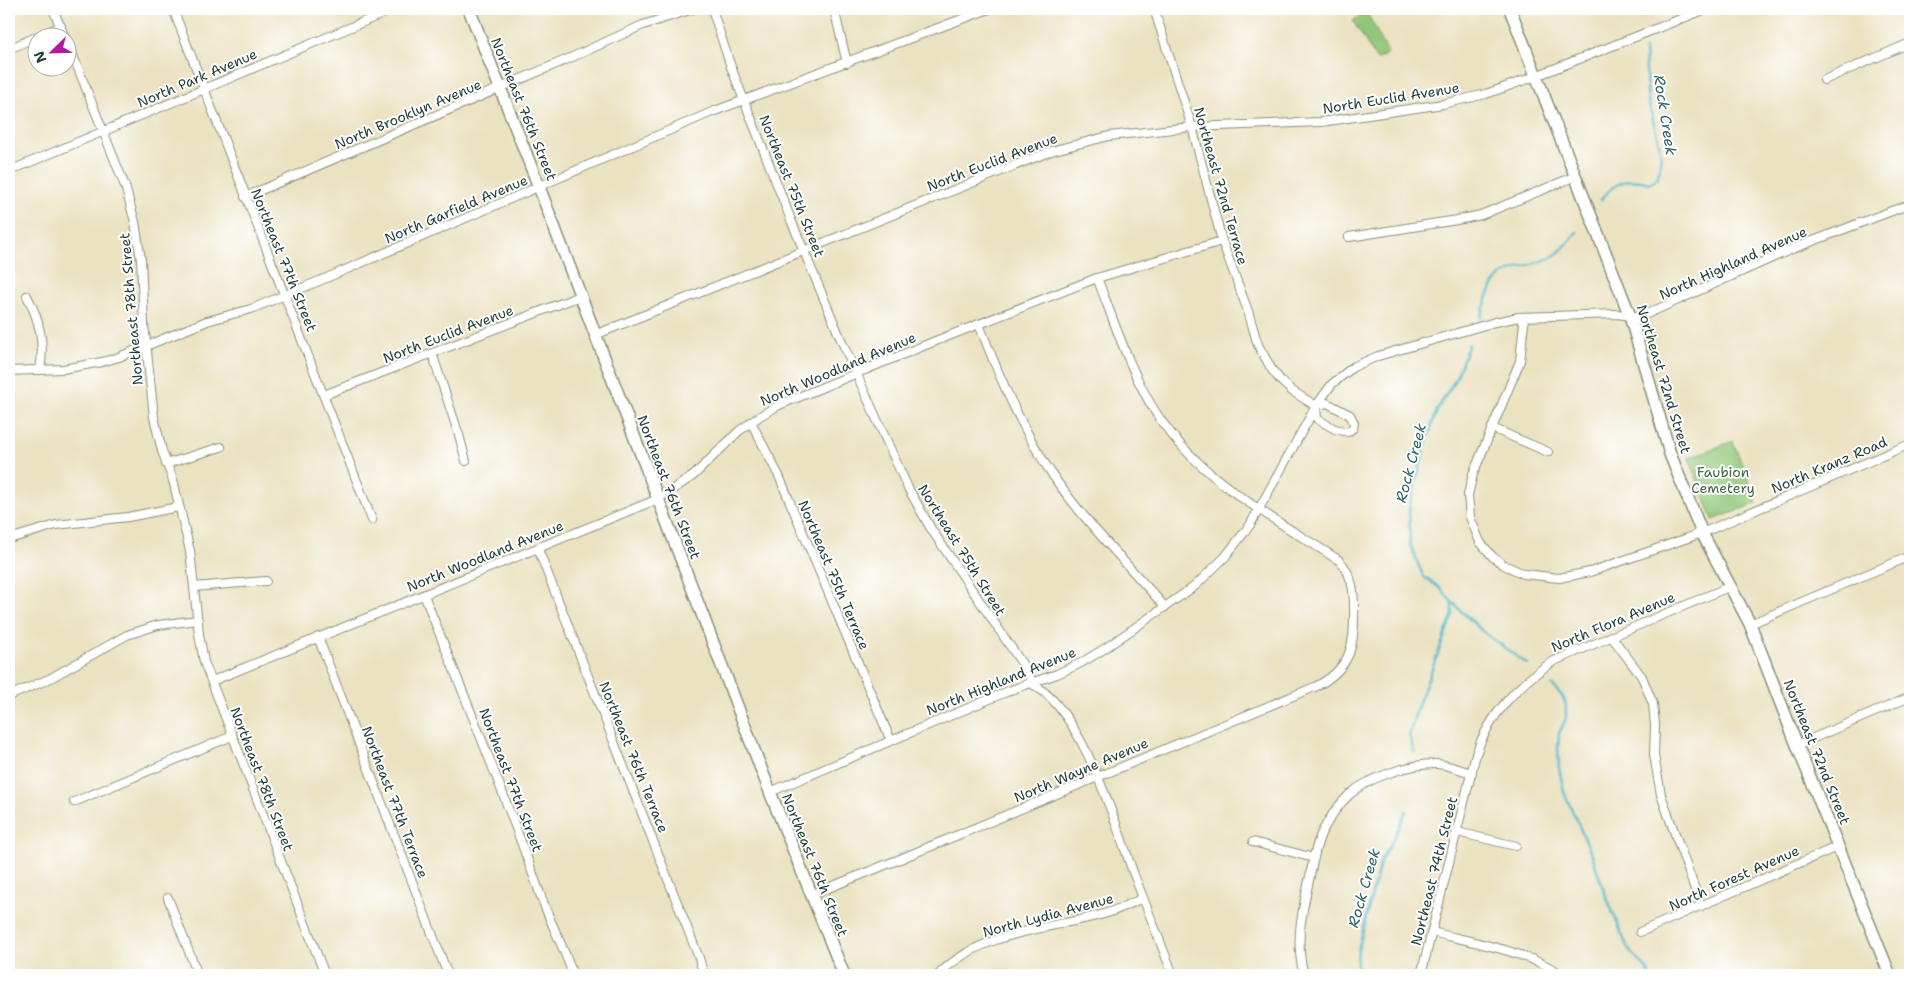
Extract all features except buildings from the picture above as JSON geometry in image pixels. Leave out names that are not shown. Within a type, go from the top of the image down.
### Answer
[{"type":"main road","name":"Northeast 76th Street","points":[[469,9],[770,792],[844,975]]},
{"type":"main road","name":"Northeast 72nd Street","points":[[1510,9],[1630,316],[1670,454],[1702,533],[1750,624],[1890,975]]},
{"type":"street","points":[[9,49],[61,26],[53,9]]},
{"type":"street","name":"Northeast 77th Street","points":[[173,9],[245,197],[286,295],[372,520]]},
{"type":"street","name":"North Park Avenue","points":[[9,171],[394,9]]},
{"type":"street","name":"North Brooklyn Avenue","points":[[245,197],[644,25],[693,9]]},
{"type":"street","name":"Northeast 75th Street","points":[[712,9],[744,100],[803,250],[856,373],[916,503],[1029,674],[1032,684],[1041,688],[1056,704],[1078,735],[1098,776],[1173,975]]},
{"type":"street","points":[[834,9],[847,63]]},
{"type":"street","name":"North Garfield Avenue","points":[[9,371],[87,366],[118,357],[201,323],[251,309],[704,115],[989,9]]},
{"type":"street","name":"Northeast 72nd Terrace","points":[[1154,9],[1192,127],[1222,241],[1248,311],[1253,332],[1264,358],[1281,381],[1298,395],[1316,406]]},
{"type":"street","points":[[1536,76],[1706,9]]},
{"type":"street","points":[[1824,80],[1910,43]]},
{"type":"street","name":"Northeast 78th Street","points":[[78,68],[125,186],[135,222],[141,260],[146,346],[154,417],[166,464],[173,480],[190,551],[201,648],[232,736],[325,975]]},
{"type":"street","name":"North Euclid Avenue","points":[[595,335],[1051,151],[1109,136],[1192,127],[1321,122],[1389,113],[1443,104],[1486,94],[1536,76]]},
{"type":"street","points":[[1349,236],[1481,215],[1576,176]]},
{"type":"street","name":"North Highland Avenue","points":[[770,792],[1011,690],[1032,684],[1081,663],[1195,586],[1238,542],[1260,509],[1325,392],[1353,367],[1368,360],[1488,324],[1519,317],[1535,315],[1618,314],[1640,317],[1792,249],[1910,204]]},
{"type":"street","name":"North Woodland Avenue","points":[[212,680],[658,499],[693,476],[722,445],[750,422],[779,405],[1097,278],[1222,241]]},
{"type":"street","name":"North Wayne Avenue","points":[[811,894],[900,860],[1317,686],[1336,673],[1348,654],[1354,637],[1355,626],[1353,585],[1347,570],[1340,561],[1209,474],[1180,445],[1151,404],[1133,368],[1097,278]]},
{"type":"street","points":[[27,296],[41,332],[40,370]]},
{"type":"street","name":"North Euclid Avenue","points":[[324,395],[580,296]]},
{"type":"street","name":"North Kranz Road","points":[[1519,317],[1524,323],[1520,361],[1470,484],[1468,501],[1474,530],[1484,547],[1493,557],[1524,574],[1548,578],[1577,575],[1702,533],[1910,444]]},
{"type":"street","points":[[979,324],[1010,397],[1048,467],[1074,504],[1165,607]]},
{"type":"street","points":[[432,353],[459,434],[466,462]]},
{"type":"street","points":[[1327,403],[1350,415],[1354,423],[1353,428],[1348,432],[1335,429],[1317,418],[1316,406],[1327,403]]},
{"type":"street","name":"Northeast 75th Terrace","points":[[750,422],[779,476],[891,740]]},
{"type":"street","points":[[1492,428],[1548,452]]},
{"type":"street","points":[[166,464],[221,448]]},
{"type":"street","points":[[9,539],[56,525],[128,517],[178,507]]},
{"type":"street","name":"Northeast 76th Terrace","points":[[538,549],[699,958],[704,975]]},
{"type":"street","points":[[1750,624],[1910,556]]},
{"type":"street","points":[[194,587],[266,580]]},
{"type":"street","name":"North Flora Avenue","points":[[1472,773],[1480,742],[1486,731],[1500,709],[1536,672],[1554,661],[1731,586]]},
{"type":"street","name":"Northeast 77th Street","points":[[424,595],[510,809],[555,933],[573,975]]},
{"type":"street","points":[[9,696],[49,679],[127,635],[158,625],[198,620]]},
{"type":"street","points":[[1612,636],[1632,662],[1649,693],[1655,714],[1654,755],[1661,795],[1701,906]]},
{"type":"street","name":"Northeast 77th Terrace","points":[[318,637],[448,975]]},
{"type":"street","points":[[1797,745],[1910,697]]},
{"type":"street","points":[[74,802],[232,736]]},
{"type":"street","points":[[1304,975],[1299,953],[1299,928],[1317,844],[1329,820],[1346,798],[1359,788],[1392,772],[1424,764],[1440,764],[1472,773]]},
{"type":"street","name":"Northeast 74th Street","points":[[1421,975],[1472,773]]},
{"type":"street","points":[[1457,832],[1516,846]]},
{"type":"street","points":[[1253,842],[1314,858]]},
{"type":"street","name":"North Forest Avenue","points":[[1640,932],[1839,846]]},
{"type":"street","points":[[168,898],[198,975]]},
{"type":"street","name":"North Lydia Avenue","points":[[938,975],[959,956],[996,940],[1021,932],[1102,915],[1143,898]]},
{"type":"street","points":[[1432,932],[1522,956],[1563,975]]},
{"type":"green space","points":[[1366,11],[1388,53],[1377,60],[1353,21]]},
{"type":"green space","name":"Faubion Cemetery","points":[[1733,441],[1757,503],[1713,520],[1689,458]]},
{"type":"waterway","name":"Rock Creek","points":[[1645,15],[1646,9]]},
{"type":"waterway","name":"Rock Creek","points":[[1601,200],[1616,185],[1635,180],[1649,183],[1657,179],[1661,158],[1648,100],[1645,49]]},
{"type":"waterway","name":"Rock Creek","points":[[1481,318],[1491,290],[1501,276],[1556,255],[1577,232]]},
{"type":"waterway","name":"Rock Creek","points":[[1414,752],[1409,736],[1418,705],[1453,614],[1451,601],[1440,588],[1424,577],[1421,571],[1410,544],[1409,509],[1427,439],[1437,410],[1456,378],[1469,344]]},
{"type":"waterway","points":[[1451,601],[1482,631],[1527,664]]},
{"type":"waterway","points":[[1552,685],[1563,697],[1566,705],[1566,719],[1559,733],[1558,749],[1559,768],[1564,792],[1592,855],[1604,891],[1628,949],[1650,975]]},
{"type":"waterway","name":"Rock Creek","points":[[1353,975],[1356,972],[1358,950],[1381,859],[1390,846],[1406,811]]}]
